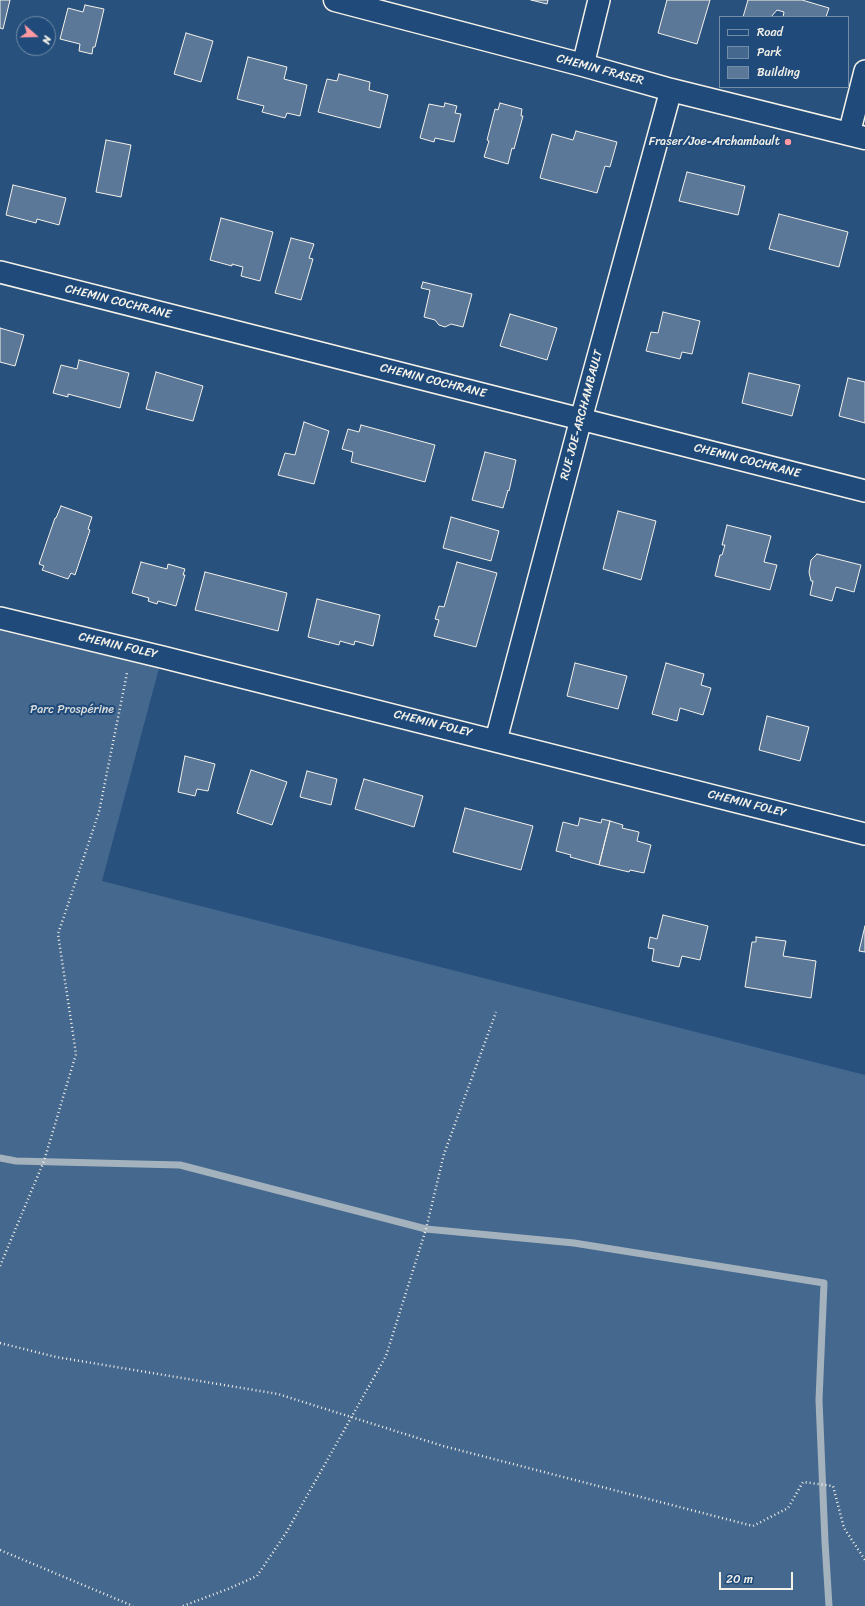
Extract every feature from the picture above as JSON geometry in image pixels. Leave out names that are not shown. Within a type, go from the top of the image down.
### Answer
[{"type":"street","name":"CHEMIN FRASER","points":[[335,0],[583,65],[671,90],[857,136]]},
{"type":"street","points":[[583,65],[599,0]]},
{"type":"street","points":[[857,136],[865,70]]},
{"type":"street","name":"RUE JOE-ARCHAMBAULT","points":[[496,740],[581,419],[671,90]]},
{"type":"street","name":"CHEMIN COCHRANE","points":[[0,272],[865,491]]},
{"type":"street","name":"CHEMIN FOLEY","points":[[0,618],[496,740],[865,834]]},
{"type":"path","points":[[0,1266],[44,1161],[76,1054],[58,934],[99,812],[132,650]]},
{"type":"path","points":[[183,1606],[257,1576],[286,1533],[350,1417],[386,1356],[426,1229],[444,1154],[496,1012]]},
{"type":"path","points":[[0,1343],[56,1357],[278,1394],[443,1446],[753,1526],[788,1508],[803,1482],[833,1486],[844,1528],[865,1560]]},
{"type":"path","points":[[0,1550],[133,1606]]},
{"type":"green space","name":"Parc Prospérine","points":[[0,618],[162,657],[102,881],[865,1075],[865,1606],[0,1606]]},
{"type":"building","points":[[0,0],[10,0],[3,29],[0,28]]},
{"type":"building","points":[[531,0],[548,0],[547,4]]},
{"type":"building","points":[[667,0],[710,0],[697,44],[658,33]]},
{"type":"building","points":[[748,0],[802,0],[829,8],[826,16],[783,16],[784,12],[777,10],[772,16],[743,16]]},
{"type":"building","points":[[85,5],[104,9],[92,54],[79,51],[80,44],[60,39],[68,8],[83,12]]},
{"type":"building","points":[[186,33],[213,41],[201,82],[174,74]]},
{"type":"building","points":[[248,57],[287,67],[284,79],[307,85],[300,116],[287,113],[285,118],[262,112],[264,106],[237,99]]},
{"type":"building","points":[[339,74],[370,82],[369,90],[388,95],[380,128],[318,112],[327,79],[337,81]]},
{"type":"building","points":[[445,103],[457,106],[455,113],[461,114],[454,142],[435,138],[434,142],[420,138],[429,104],[444,107]]},
{"type":"building","points":[[500,103],[522,109],[521,116],[523,116],[514,149],[512,148],[508,164],[484,157],[489,141],[487,140],[495,109],[498,110]]},
{"type":"building","points":[[576,131],[617,142],[610,167],[605,166],[597,193],[540,178],[552,134],[573,140]]},
{"type":"building","points":[[106,140],[131,145],[121,197],[96,192]]},
{"type":"building","points":[[687,172],[745,186],[738,215],[679,201]]},
{"type":"building","points":[[13,185],[66,198],[59,225],[37,219],[36,223],[6,215]]},
{"type":"building","points":[[779,214],[848,232],[839,267],[769,249]]},
{"type":"building","points":[[221,218],[273,232],[260,281],[241,276],[243,267],[232,264],[232,266],[210,260]]},
{"type":"building","points":[[291,238],[314,244],[309,258],[313,259],[301,300],[275,293]]},
{"type":"building","points":[[423,282],[472,294],[463,327],[451,324],[445,327],[439,325],[435,320],[424,317],[430,290],[421,288]]},
{"type":"building","points":[[663,312],[700,321],[692,354],[682,352],[680,359],[646,351],[651,332],[658,333]]},
{"type":"building","points":[[510,314],[557,328],[547,360],[500,346]]},
{"type":"building","points":[[0,328],[24,335],[15,366],[0,362]]},
{"type":"building","points":[[79,360],[129,373],[120,408],[68,394],[68,397],[53,393],[61,365],[77,369]]},
{"type":"building","points":[[156,372],[203,386],[193,421],[146,409]]},
{"type":"building","points":[[749,373],[800,385],[792,416],[742,403]]},
{"type":"building","points":[[848,378],[865,382],[865,423],[839,416]]},
{"type":"building","points":[[304,422],[329,431],[314,484],[278,475],[285,453],[295,455]]},
{"type":"building","points":[[361,425],[435,445],[425,482],[351,462],[353,452],[342,449],[348,429],[359,432]]},
{"type":"building","points":[[485,452],[516,460],[509,491],[508,490],[503,508],[472,500]]},
{"type":"building","points":[[61,506],[92,517],[88,529],[90,530],[75,575],[71,573],[68,579],[42,570],[44,566],[39,564],[55,518]]},
{"type":"building","points":[[618,511],[656,521],[641,580],[603,569]]},
{"type":"building","points":[[451,517],[499,531],[491,561],[443,548]]},
{"type":"building","points":[[727,525],[771,536],[764,562],[777,565],[770,590],[715,576],[720,555],[722,555],[725,545],[722,545]]},
{"type":"building","points":[[817,554],[861,565],[854,592],[836,587],[832,601],[810,595],[813,581],[811,581],[809,572],[811,560]]},
{"type":"building","points":[[141,562],[167,569],[168,564],[185,569],[183,575],[185,575],[176,606],[158,601],[157,604],[148,601],[149,598],[132,593]]},
{"type":"building","points":[[457,562],[497,573],[476,647],[434,636],[439,620],[435,619],[439,606],[444,607]]},
{"type":"building","points":[[205,572],[287,593],[278,631],[195,610]]},
{"type":"building","points":[[317,599],[380,615],[373,646],[355,641],[354,645],[340,641],[339,645],[308,637]]},
{"type":"building","points":[[575,663],[627,676],[618,709],[567,696]]},
{"type":"building","points":[[666,663],[704,674],[701,685],[711,688],[703,715],[680,708],[677,721],[652,714]]},
{"type":"building","points":[[767,716],[809,727],[800,761],[759,750]]},
{"type":"building","points":[[185,756],[215,764],[208,791],[197,789],[195,796],[178,792]]},
{"type":"building","points":[[251,770],[287,782],[272,825],[237,813]]},
{"type":"building","points":[[307,771],[337,779],[331,805],[300,797]]},
{"type":"building","points":[[364,779],[423,796],[414,827],[355,809]]},
{"type":"building","points":[[465,808],[533,826],[521,870],[453,852]]},
{"type":"building","points":[[580,818],[601,823],[602,819],[610,821],[599,865],[570,857],[571,855],[556,851],[563,822],[578,826]]},
{"type":"building","points":[[610,821],[623,825],[622,828],[639,832],[637,841],[651,845],[644,873],[630,870],[629,872],[599,865]]},
{"type":"building","points":[[663,915],[708,926],[700,960],[682,956],[679,967],[652,961],[654,949],[648,948],[650,937],[657,939]]},
{"type":"building","points":[[865,926],[865,952],[859,951]]},
{"type":"building","points":[[756,937],[786,941],[783,956],[816,961],[811,998],[745,987],[752,942],[756,942]]},
{"type":"waterway","points":[[0,1158],[16,1161],[180,1165],[426,1229],[574,1243],[824,1283],[819,1400],[829,1606]]},
{"type":"place","name":"Fraser/Joe-Archambault","points":[[788,142]]}]
